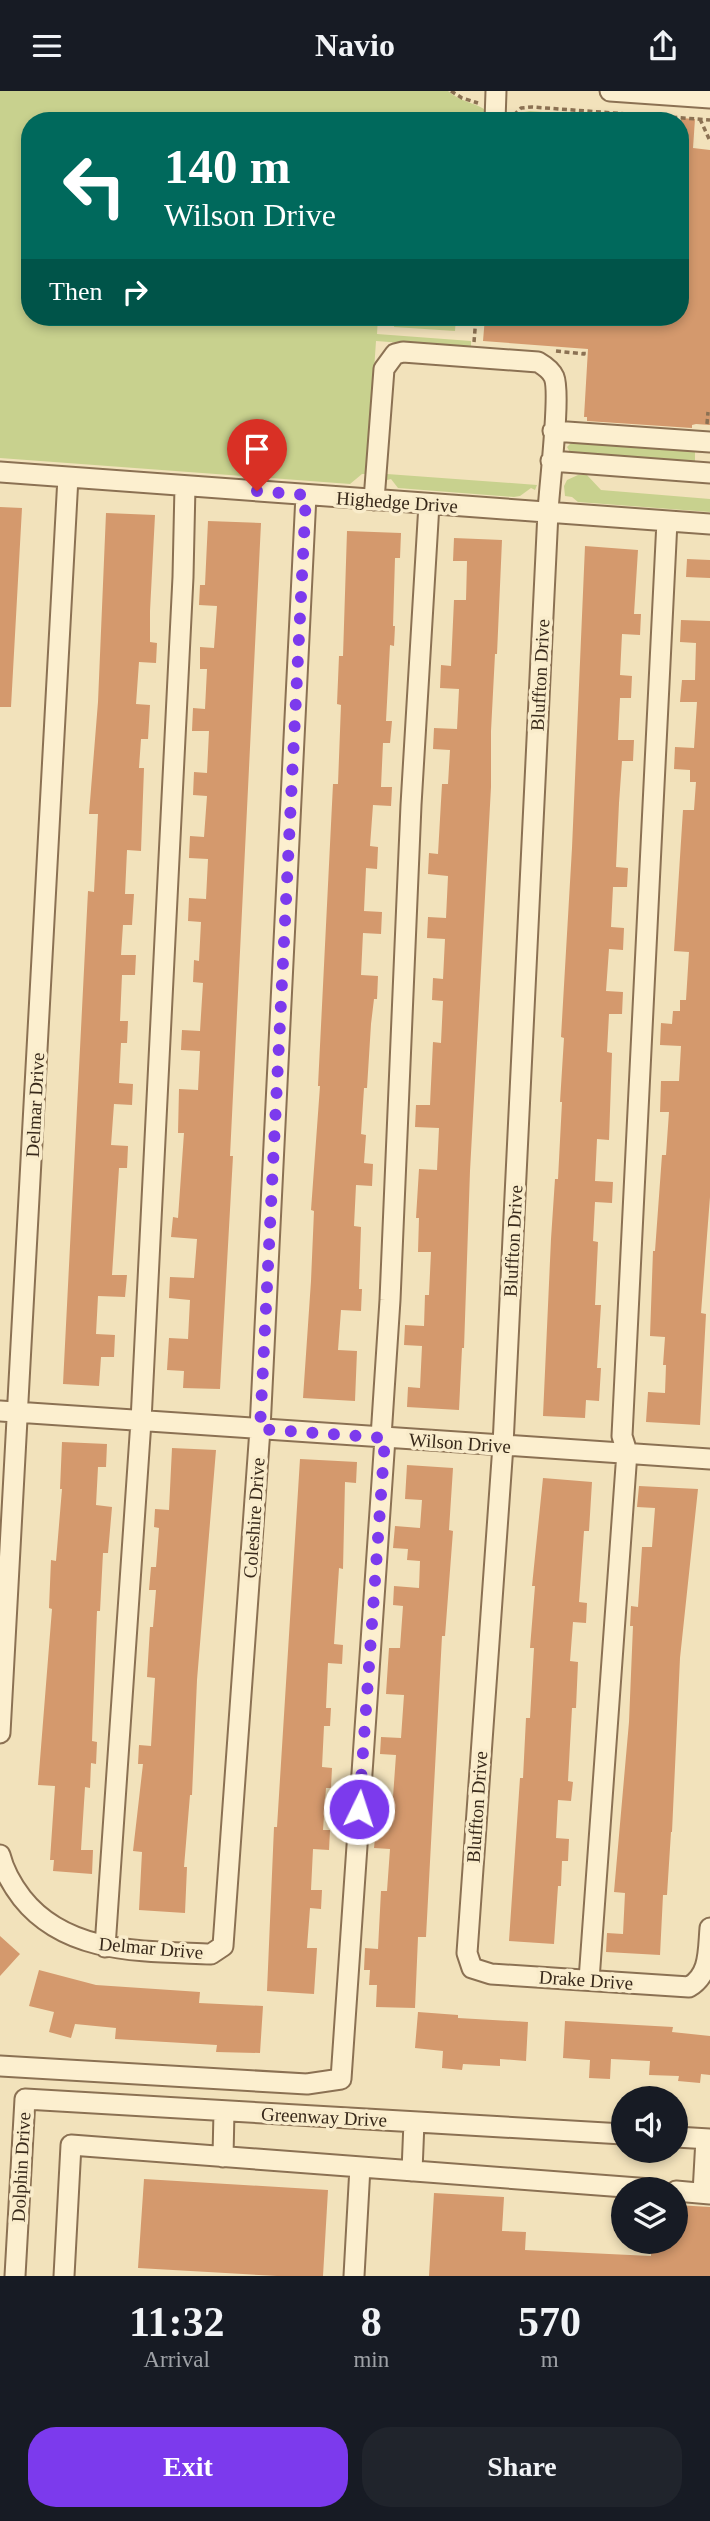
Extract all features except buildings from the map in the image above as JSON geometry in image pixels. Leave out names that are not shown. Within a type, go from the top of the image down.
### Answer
[{"type":"street","points":[[610,91],[676,93],[710,98]]},
{"type":"street","name":"Bluffton Drive","points":[[373,500],[382,381],[384,369],[395,354],[403,352],[538,362],[553,375],[553,431],[503,1445],[467,1953],[472,1968]]},
{"type":"street","points":[[553,431],[708,436]]},
{"type":"street","points":[[551,461],[710,473]]},
{"type":"street","name":"Highedge Drive","points":[[0,473],[710,524]]},
{"type":"street","name":"Delmar Drive","points":[[0,1733],[9,1412],[68,477]]},
{"type":"street","points":[[105,1947],[141,1421],[183,576],[185,486]]},
{"type":"street","name":"Coleshire Drive","points":[[218,1951],[226,1937],[260,1429],[306,495]]},
{"type":"street","points":[[0,2066],[307,2084],[341,2079],[383,1438],[411,805],[429,504]]},
{"type":"street","points":[[589,1980],[627,1453],[622,1436],[667,521]]},
{"type":"street","name":"Wilson Drive","points":[[9,1412],[710,1459]]},
{"type":"street","name":"Delmar Drive","points":[[0,1855],[8,1877],[18,1893],[43,1920],[84,1941],[105,1947],[211,1954],[218,1951]]},
{"type":"street","name":"Drake Drive","points":[[472,1968],[491,1974],[689,1987],[699,1982],[706,1971],[710,1928]]},
{"type":"street","name":"Greenway Drive","points":[[25,2099],[611,2133]]},
{"type":"street","name":"Dolphin Drive","points":[[15,2276],[10,2191],[25,2099]]},
{"type":"street","points":[[223,2157],[224,2111]]},
{"type":"street","points":[[412,2171],[414,2122]]},
{"type":"street","points":[[688,2138],[708,2139],[706,2193],[688,2192]]},
{"type":"street","points":[[64,2276],[71,2145],[611,2186]]},
{"type":"street","points":[[354,2276],[360,2167]]},
{"type":"path","points":[[451,91],[462,98],[492,106]]},
{"type":"path","points":[[517,112],[521,108],[532,107],[602,112]]},
{"type":"path","points":[[689,118],[710,120]]},
{"type":"path","points":[[700,119],[710,141]]},
{"type":"path","points":[[708,411],[708,436]]},
{"type":"green space","points":[[0,91],[448,91],[484,109],[484,112],[21,112],[21,326],[377,326],[377,334],[471,341],[471,348],[376,341],[367,474],[362,474],[350,484],[0,458]]},
{"type":"green space","points":[[394,326],[455,326],[455,331]]},
{"type":"green space","points":[[571,443],[695,451],[695,463],[571,454],[567,447]]},
{"type":"green space","points":[[387,474],[537,485],[535,490],[531,488],[514,497],[398,488],[391,479],[387,480]]},
{"type":"green space","points":[[578,475],[587,475],[601,490],[710,499],[710,512],[578,502],[565,496],[564,486],[567,480]]},
{"type":"route","points":[[257,491],[306,495],[260,1429],[385,1438],[359,1809]]}]
